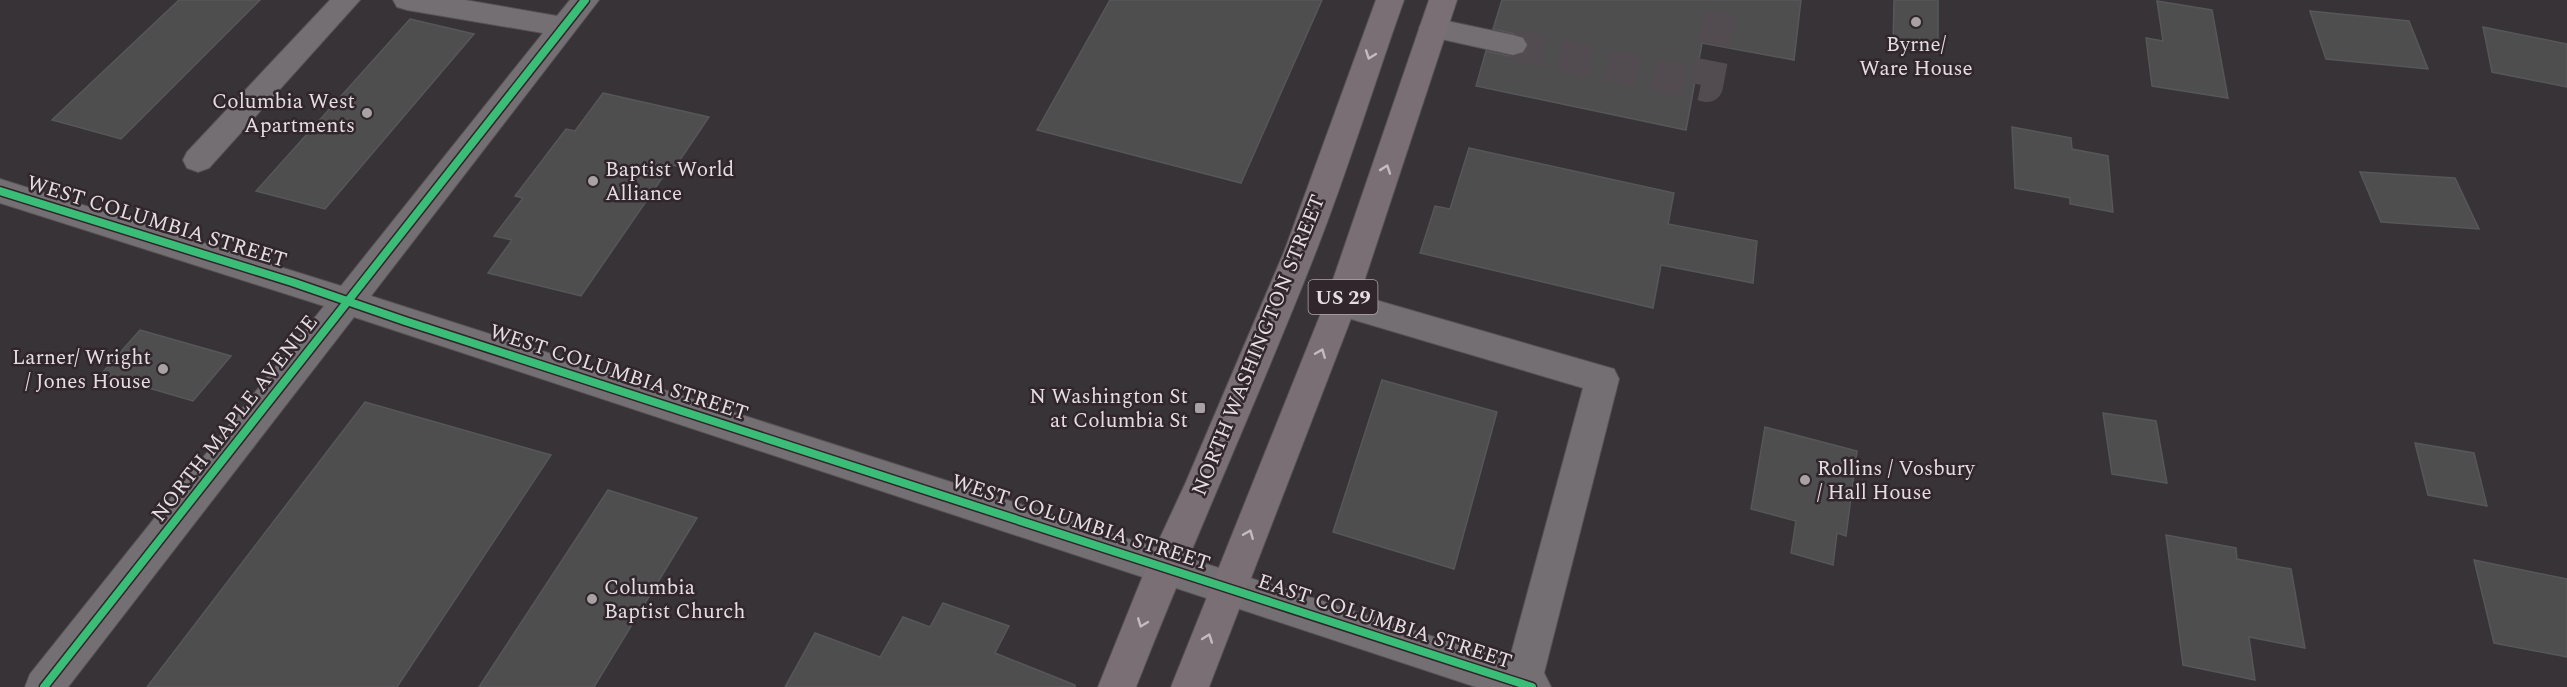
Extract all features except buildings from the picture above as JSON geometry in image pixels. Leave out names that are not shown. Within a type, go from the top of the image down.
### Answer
[{"type":"main road","name":"NORTH WASHINGTON STREET","points":[[1117,687],[1164,568],[1203,483],[1300,252],[1390,0]]},
{"type":"main road","name":"US 29","points":[[1190,687],[1341,303],[1438,14]]},
{"type":"street","points":[[198,160],[346,0]]},
{"type":"street","points":[[407,0],[564,27]]},
{"type":"street","name":"NORTH MAPLE AVENUE","points":[[44,687],[349,303],[585,0]]},
{"type":"street","points":[[1438,14],[1513,45]]},
{"type":"street","name":"WEST COLUMBIA STREET","points":[[0,190],[281,278],[349,303],[1227,589]]},
{"type":"street","points":[[1341,303],[1602,379],[1527,686]]},
{"type":"street","name":"EAST COLUMBIA STREET","points":[[1227,589],[1527,686]]},
{"type":"tunnel","points":[[1513,45],[1707,86],[1723,0]]},
{"type":"cycle path","points":[[44,687],[585,0]]},
{"type":"cycle path","points":[[0,191],[292,282],[405,321],[1532,687]]},
{"type":"place","name":"Byrne/ Ware House","points":[[1916,22]]},
{"type":"place","name":"Columbia West Apartments","points":[[367,113]]},
{"type":"place","name":"Baptist World Alliance","points":[[593,181]]},
{"type":"place","name":"Larner/ Wright / Jones House","points":[[163,369]]},
{"type":"place","name":"N Washington St at Columbia St","points":[[1200,408]]},
{"type":"place","name":"Rollins / Vosbury / Hall House","points":[[1805,480]]},
{"type":"place","name":"Columbia Baptist Church","points":[[592,599]]}]
